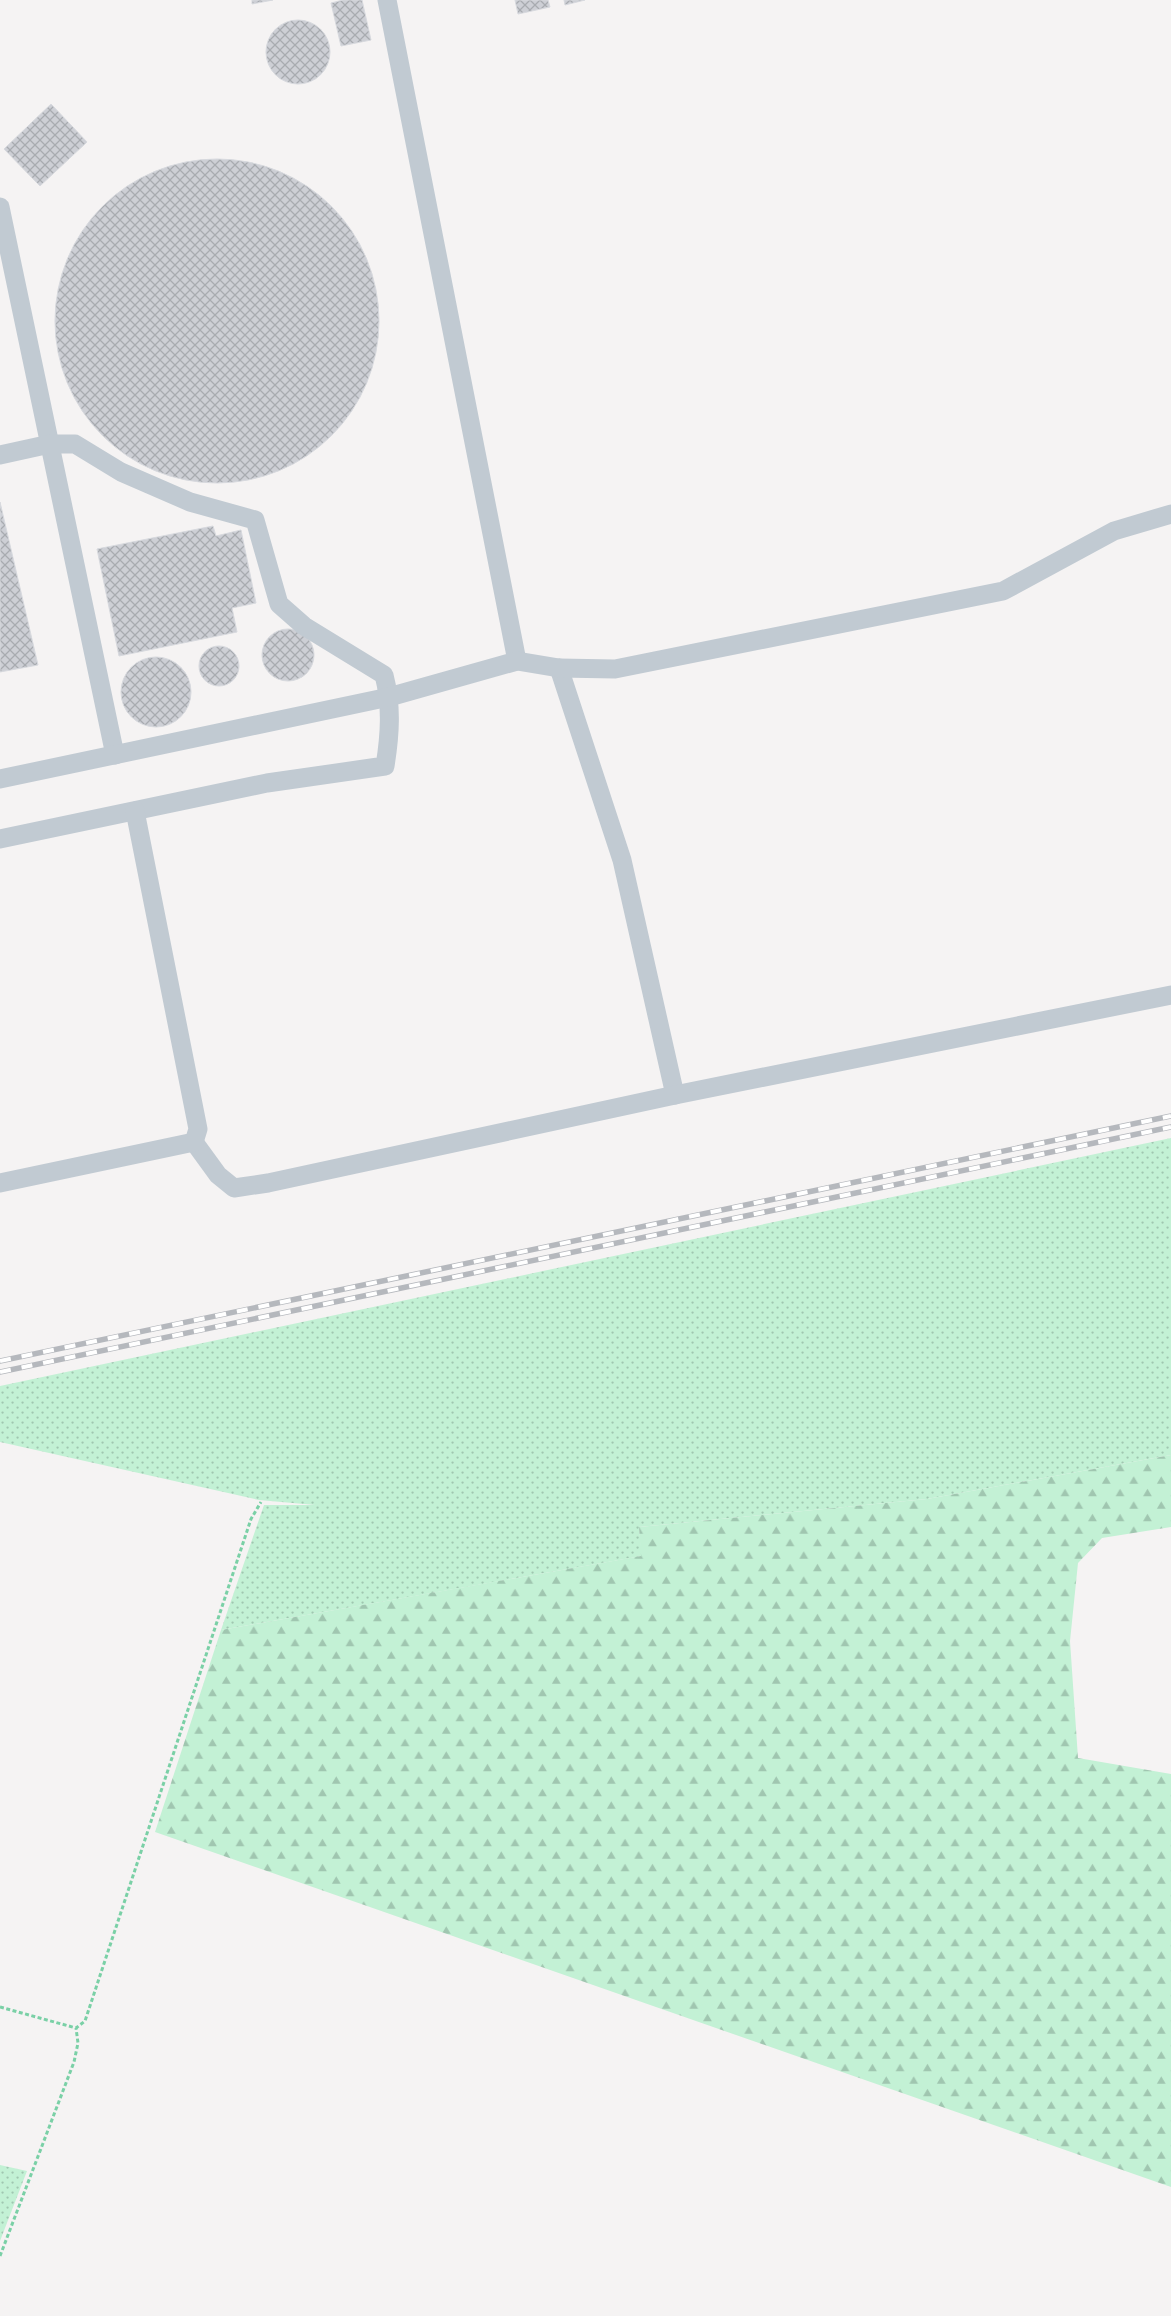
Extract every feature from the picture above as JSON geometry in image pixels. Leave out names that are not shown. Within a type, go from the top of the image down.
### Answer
[{"type":"lane","points":[[387,0],[517,661]]},
{"type":"lane","points":[[0,207],[115,755]]},
{"type":"lane","points":[[0,455],[50,444],[75,444],[121,472],[190,502],[256,520],[280,604],[304,626],[384,675],[389,697],[390,738],[385,766],[266,784],[0,839]]},
{"type":"lane","points":[[0,779],[389,697],[517,661],[559,668],[615,669],[1003,591],[1114,531],[1171,514]]},
{"type":"lane","points":[[559,668],[622,860],[675,1095]]},
{"type":"lane","points":[[135,811],[198,1129],[194,1142]]},
{"type":"lane","points":[[194,1142],[218,1175],[234,1188],[268,1184],[675,1095],[1171,995]]},
{"type":"lane","points":[[0,1183],[194,1142]]},
{"type":"path","points":[[76,2028],[85,2021],[251,1519],[261,1502]]},
{"type":"path","points":[[0,2007],[76,2028]]},
{"type":"path","points":[[0,2256],[74,2062],[78,2043],[76,2028]]},
{"type":"green space","points":[[1171,1138],[1171,1455],[927,1499],[639,1527],[642,1556],[221,1630],[264,1505],[315,1505],[259,1500],[0,1442],[0,1386]]},
{"type":"green space","points":[[1171,1455],[1171,1527],[1102,1538],[1078,1563],[1070,1641],[1078,1758],[1171,1774],[1171,2187],[155,1832],[221,1630],[641,1556],[639,1527],[927,1499]]},
{"type":"green space","points":[[0,2165],[27,2171],[0,2241]]},
{"type":"building","points":[[252,0],[273,0],[252,4]]},
{"type":"building","points":[[343,0],[362,0],[371,40],[341,46],[331,3]]},
{"type":"building","points":[[515,0],[548,0],[550,7],[518,14]]},
{"type":"building","points":[[564,0],[585,0],[565,5]]},
{"type":"building","points":[[292,20],[304,20],[321,29],[328,40],[330,52],[328,64],[321,75],[304,84],[292,84],[280,79],[271,70],[266,58],[266,46],[271,34],[280,25]]},
{"type":"building","points":[[51,104],[87,142],[40,186],[4,149]]},
{"type":"building","points":[[217,159],[249,162],[293,178],[320,196],[342,218],[360,245],[372,274],[376,289],[379,321],[376,353],[360,397],[342,424],[320,446],[293,464],[264,476],[249,480],[217,483],[185,480],[141,464],[114,446],[92,424],[74,397],[62,368],[58,353],[55,321],[58,289],[74,245],[92,218],[114,196],[141,178],[170,166],[185,162]]},
{"type":"building","points":[[0,502],[38,665],[0,672]]},
{"type":"building","points":[[213,526],[216,536],[241,530],[256,603],[232,608],[237,632],[119,656],[97,549]]},
{"type":"building","points":[[283,629],[293,629],[307,636],[314,650],[314,660],[307,674],[293,681],[283,681],[273,677],[266,670],[262,660],[262,650],[266,640],[273,633]]},
{"type":"building","points":[[215,646],[223,646],[230,649],[236,655],[239,666],[236,677],[230,683],[223,686],[215,686],[208,683],[202,677],[199,670],[199,662],[202,655],[208,649]]},
{"type":"building","points":[[156,657],[175,663],[185,673],[191,692],[185,711],[175,721],[156,727],[137,721],[127,711],[121,692],[127,673],[137,663]]},
{"type":"railway","points":[[0,1361],[1171,1116]]},
{"type":"railway","points":[[0,1372],[1171,1127]]}]
